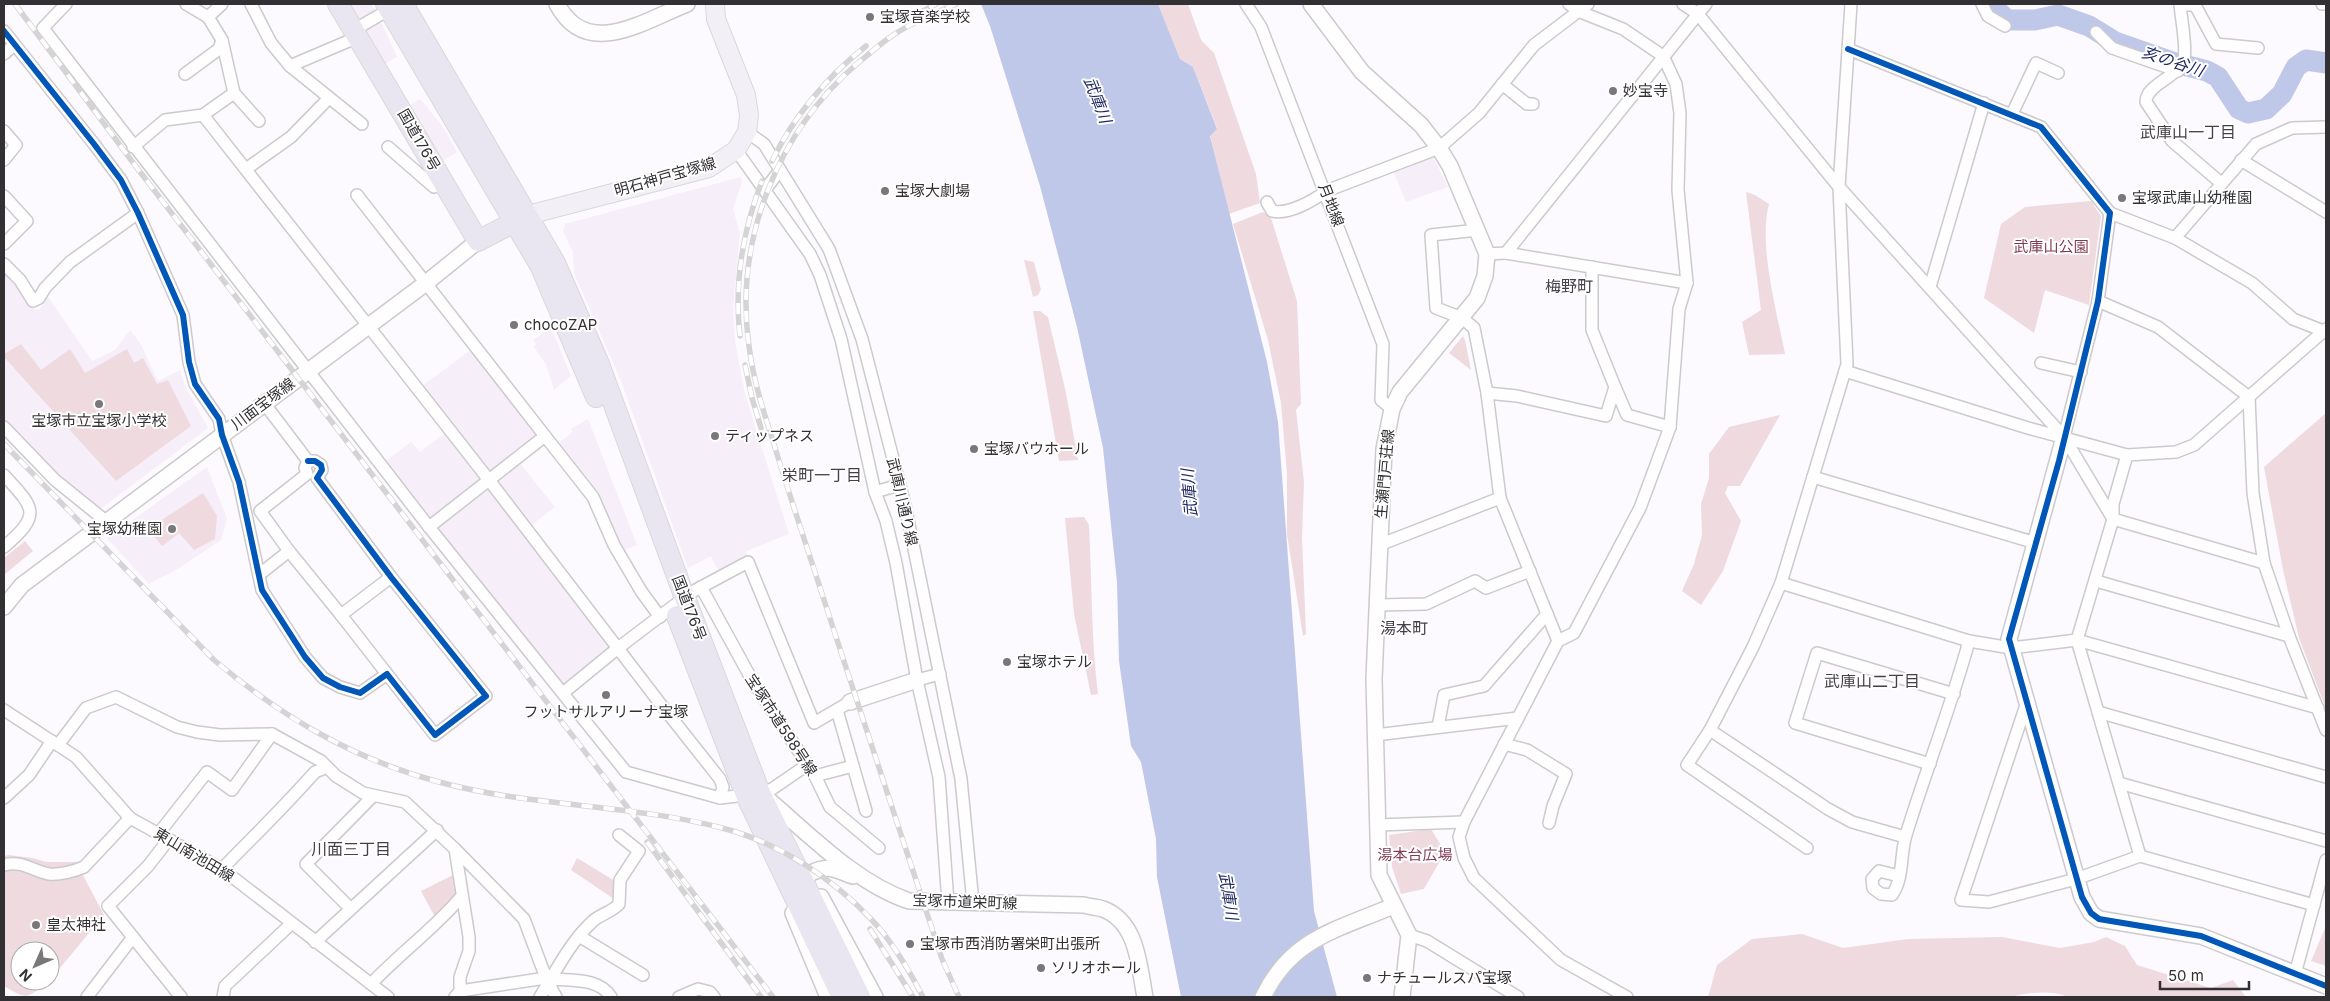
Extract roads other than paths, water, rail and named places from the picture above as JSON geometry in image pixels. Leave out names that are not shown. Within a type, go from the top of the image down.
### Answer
[{"type":"highway","name":"国道176号","points":[[338,4],[478,241]]},
{"type":"highway","name":"国道176号","points":[[393,6],[521,219],[540,267],[587,371],[680,602],[753,794],[778,866],[842,997]]},
{"type":"highway","points":[[478,241],[521,219]]},
{"type":"highway","name":"国道176号","points":[[753,794],[774,821],[860,997]]},
{"type":"main road","points":[[715,4],[716,19],[746,95],[749,114],[748,132]]},
{"type":"main road","name":"明石神戸宝塚線","points":[[521,219],[710,168],[736,150],[748,132]]},
{"type":"street","points":[[66,4],[43,28],[133,147],[429,527],[626,772],[720,798],[753,794],[772,789],[807,765]]},
{"type":"street","points":[[186,4],[208,17],[222,40],[234,93],[259,121]]},
{"type":"street","points":[[208,17],[222,4]]},
{"type":"street","points":[[251,4],[271,43],[290,66],[362,124]]},
{"type":"street","points":[[557,4],[576,26],[601,34],[629,28],[687,4]]},
{"type":"street","name":"月地線","points":[[1246,4],[1260,27],[1326,191],[1383,344],[1381,400],[1392,410]]},
{"type":"street","name":"生瀬門戸荘線","points":[[1311,4],[1362,72],[1421,125],[1439,148],[1450,166],[1487,254],[1485,276],[1477,298],[1400,392],[1392,410],[1384,448],[1374,679],[1378,875],[1409,935]]},
{"type":"street","points":[[1568,4],[1583,7],[1623,29],[1663,56],[1676,84],[1680,113],[1678,190],[1687,283],[1679,309],[1670,427],[1640,508],[1574,633],[1558,641],[1464,822],[1459,836],[1464,858],[1474,878],[1561,960],[1627,997]]},
{"type":"street","points":[[1683,4],[1697,13],[1839,187],[2064,438],[2113,519],[2264,563]]},
{"type":"street","points":[[1506,252],[1706,4]]},
{"type":"street","points":[[1808,848],[1687,765],[1710,730],[1753,647],[1781,583],[1847,364],[1839,187],[1851,4]]},
{"type":"street","points":[[1982,4],[1988,16],[2005,26]]},
{"type":"street","points":[[2221,183],[2172,141],[2146,102],[2146,96],[2151,90],[2178,71],[2184,58],[2180,4],[2195,5],[2216,44],[2258,48]]},
{"type":"street","points":[[290,66],[356,34],[393,6]]},
{"type":"street","points":[[1267,202],[1272,211],[1280,213],[1317,198],[1326,191],[1439,148],[1479,113],[1534,45],[1583,7]]},
{"type":"street","points":[[4,31],[94,144],[120,180],[138,213],[183,315],[189,362],[195,384],[219,419],[222,435],[239,482],[262,590],[305,657],[323,678],[340,687],[360,693],[387,674]]},
{"type":"street","points":[[2096,32],[2112,48],[2178,71]]},
{"type":"street","points":[[185,74],[219,49],[222,40]]},
{"type":"street","points":[[4,54],[14,45]]},
{"type":"street","points":[[1845,370],[2064,438],[2127,455],[2176,452],[2188,449],[2325,331],[2293,319],[2252,283],[2175,238],[2110,213],[2046,131],[2034,123],[1848,49]]},
{"type":"street","points":[[2012,114],[2036,63],[2058,72]]},
{"type":"street","points":[[1502,84],[1527,104],[1533,104]]},
{"type":"street","points":[[133,147],[165,120],[203,115],[234,93]]},
{"type":"street","points":[[246,169],[291,137],[329,98]]},
{"type":"street","points":[[1930,288],[1984,103]]},
{"type":"street","points":[[203,115],[720,779],[722,787],[720,798]]},
{"type":"street","points":[[2175,238],[2256,144],[2292,128],[2326,127]]},
{"type":"street","points":[[4,131],[16,145],[4,160]]},
{"type":"street","name":"武庫川通り線","points":[[748,132],[764,144],[829,249],[862,339],[899,485],[961,779],[972,904]]},
{"type":"street","points":[[291,137],[299,146]]},
{"type":"street","points":[[388,147],[434,187],[443,182]]},
{"type":"street","name":"武庫川通り線","points":[[736,150],[810,254],[820,275],[841,339],[875,492],[886,521],[894,555],[917,680],[939,777],[948,903]]},
{"type":"street","points":[[2241,160],[2326,212]]},
{"type":"street","points":[[765,190],[780,170]]},
{"type":"street","name":"宝塚市道598号線","points":[[357,195],[593,497],[614,544],[641,591],[680,602],[752,680],[815,776],[830,807],[879,848]]},
{"type":"street","points":[[4,196],[26,221],[4,244]]},
{"type":"street","points":[[4,264],[20,280],[33,301],[39,298],[45,288],[70,262],[138,213]]},
{"type":"street","points":[[2110,213],[2098,301],[2081,372],[2036,543],[2010,630],[2009,639],[2026,705],[2076,879],[2091,913],[2099,919],[2201,936],[2326,986]]},
{"type":"street","points":[[1478,230],[1431,235],[1436,308],[1462,318],[1474,328],[1487,393],[1500,498],[1558,641]]},
{"type":"street","name":"川面宝塚線","points":[[6,598],[426,283],[478,241]]},
{"type":"street","points":[[1487,254],[1506,252],[1687,283]]},
{"type":"street","points":[[1592,267],[1592,330],[1627,415],[1670,427]]},
{"type":"street","points":[[2098,301],[2158,327],[2249,397]]},
{"type":"street","points":[[2041,363],[2081,372]]},
{"type":"street","points":[[1487,393],[1517,396],[1606,416],[1615,387]]},
{"type":"street","points":[[2249,397],[2253,493],[2264,563],[2289,636],[2326,730]]},
{"type":"street","points":[[264,404],[308,461],[305,468],[312,476],[486,696],[435,735],[289,551],[260,511],[312,476]]},
{"type":"street","points":[[4,427],[55,480],[107,522]]},
{"type":"street","points":[[429,527],[545,436]]},
{"type":"street","points":[[2127,455],[2113,504],[2113,519],[2077,640],[2140,856]]},
{"type":"street","points":[[4,474],[29,502],[30,516],[24,529],[4,547]]},
{"type":"street","points":[[1813,477],[2036,543]]},
{"type":"street","points":[[875,492],[899,485]]},
{"type":"street","points":[[1379,546],[1500,498]]},
{"type":"street","points":[[260,574],[289,551]]},
{"type":"street","points":[[563,693],[618,648],[680,602],[748,562],[814,723],[843,706],[917,680],[940,674]]},
{"type":"street","points":[[1377,604],[1426,604],[1475,581],[1486,588],[1530,571]]},
{"type":"street","points":[[341,615],[391,577]]},
{"type":"street","points":[[2096,581],[2289,636]]},
{"type":"street","points":[[1781,583],[1969,641],[2011,648],[2077,640],[2318,708]]},
{"type":"street","points":[[1438,726],[1444,695],[1484,686],[1547,614]]},
{"type":"street","points":[[1899,876],[1905,838],[1954,694],[1969,641]]},
{"type":"street","points":[[1930,764],[1795,723],[1817,653],[1954,694]]},
{"type":"street","points":[[4,798],[29,776],[86,708],[116,697],[177,727],[196,732],[220,735],[272,734],[321,761],[325,768],[362,793],[405,802],[437,830],[524,918],[556,997]]},
{"type":"street","points":[[2026,705],[1961,900],[1989,902],[2076,879],[2140,856],[2314,905]]},
{"type":"street","points":[[843,706],[853,766],[866,811]]},
{"type":"street","name":"東山南池田線","points":[[4,710],[76,757],[130,818],[222,869],[388,997]]},
{"type":"street","points":[[2098,712],[2326,777]]},
{"type":"street","points":[[1375,735],[1518,718]]},
{"type":"street","points":[[1710,730],[1828,810],[1852,822],[1905,838]]},
{"type":"street","points":[[181,997],[108,906],[148,866],[164,836],[207,772],[232,790],[272,734]]},
{"type":"street","points":[[1504,744],[1527,750],[1566,774],[1549,823]]},
{"type":"street","points":[[815,776],[853,766]]},
{"type":"street","points":[[222,869],[256,833],[268,824],[315,772],[325,768]]},
{"type":"street","points":[[2119,783],[2326,841]]},
{"type":"street","name":"宝塚市道栄町線","points":[[753,794],[864,880],[887,893],[909,901],[1084,906],[1104,909],[1118,918],[1129,932],[1136,948],[1145,997]]},
{"type":"street","points":[[350,908],[306,864],[373,796]]},
{"type":"street","points":[[4,865],[22,864],[51,874],[84,868],[130,818]]},
{"type":"street","points":[[774,821],[809,874],[874,997]]},
{"type":"street","points":[[1377,825],[1464,822]]},
{"type":"street","points":[[316,942],[350,908],[437,830]]},
{"type":"street","points":[[540,997],[549,978],[579,936],[593,921],[618,904],[620,880],[639,851],[619,835]]},
{"type":"street","points":[[455,849],[469,929],[469,951],[460,977],[458,994],[485,986],[549,978],[595,983],[608,992],[611,997]]},
{"type":"street","points":[[2295,974],[2326,860]]},
{"type":"street","points":[[778,866],[788,900],[814,969],[828,997]]},
{"type":"street","points":[[809,874],[821,868],[829,867],[864,880]]},
{"type":"street","points":[[370,984],[392,961],[444,918],[462,896]]},
{"type":"street","points":[[1263,997],[1280,968],[1295,952],[1312,940],[1393,906]]},
{"type":"street","points":[[223,997],[225,986],[291,924]]},
{"type":"street","points":[[1402,997],[1409,935],[1427,941],[1518,997]]},
{"type":"street","points":[[579,936],[643,975]]},
{"type":"street","points":[[87,997],[105,977],[132,937]]},
{"type":"street","points":[[485,986],[491,997]]},
{"type":"street","points":[[679,997],[698,989],[710,992],[714,997]]},
{"type":"water","name":"武庫川","points":[[981,4],[1158,4],[1180,59],[1193,67],[1217,129],[1210,136],[1267,362],[1278,422],[1314,911],[1337,997],[1181,997],[1157,877],[1156,839],[1141,762],[1131,746],[1119,661],[1117,582],[1103,448],[1077,327],[1040,186],[990,26]]},
{"type":"waterway","name":"亥の谷川","points":[[1990,4],[2007,20],[2035,20],[2058,15],[2089,26],[2115,42],[2172,62],[2207,71],[2218,77],[2239,109],[2248,113],[2266,109],[2282,94],[2296,67],[2306,60],[2326,63]]},
{"type":"railway","points":[[15,4],[134,164],[773,997]]},
{"type":"railway","points":[[910,18],[936,4]]},
{"type":"railway","points":[[956,4],[912,24],[883,42],[830,90],[806,120],[785,154],[768,190],[756,227],[748,266],[746,306],[751,358],[766,418],[942,959],[959,997]]},
{"type":"railway","points":[[772,161],[790,128],[813,98],[838,71],[866,46]]},
{"type":"railway","points":[[740,336],[738,316],[739,277],[745,238],[762,181]]},
{"type":"railway","points":[[745,365],[761,428]]},
{"type":"railway","points":[[4,444],[214,660],[292,718],[320,734],[377,761],[439,782],[509,796],[687,820],[743,834],[763,842],[803,863],[856,904],[893,946],[923,997]]},
{"type":"railway","points":[[647,842],[761,997]]},
{"type":"railway","points":[[870,929],[913,997]]},
{"type":"place","name":"宝塚音楽学校","points":[[870,17]]},
{"type":"place","name":"妙宝寺","points":[[1613,91]]},
{"type":"place","name":"宝塚大劇場","points":[[885,191]]},
{"type":"place","name":"宝塚武庫山幼稚園","points":[[2122,198]]},
{"type":"place","name":"chocoZAP","points":[[514,325]]},
{"type":"place","name":"宝塚市立宝塚小学校","points":[[99,404]]},
{"type":"place","name":"ティップネス","points":[[715,436]]},
{"type":"place","name":"宝塚バウホール","points":[[974,449]]},
{"type":"place","name":"宝塚幼稚園","points":[[172,529]]},
{"type":"place","name":"宝塚ホテル","points":[[1007,662]]},
{"type":"place","name":"フットサルアリーナ宝塚","points":[[606,695]]},
{"type":"place","name":"皇太神社","points":[[36,925]]},
{"type":"place","name":"宝塚市西消防署栄町出張所","points":[[910,944]]},
{"type":"place","name":"ソリオホール","points":[[1041,968]]},
{"type":"place","name":"ナチュールスパ宝塚","points":[[1367,978]]},
{"type":"district","name":"武庫山一丁目","points":[[2188,132]]},
{"type":"district","name":"梅野町","points":[[1569,286]]},
{"type":"district","name":"栄町一丁目","points":[[822,475]]},
{"type":"district","name":"湯本町","points":[[1404,628]]},
{"type":"district","name":"武庫山二丁目","points":[[1872,681]]},
{"type":"district","name":"川面三丁目","points":[[351,849]]},
{"type":"park label","name":"武庫山公園","points":[[2051,247]]},
{"type":"park label","name":"湯本台広場","points":[[1415,855]]}]
